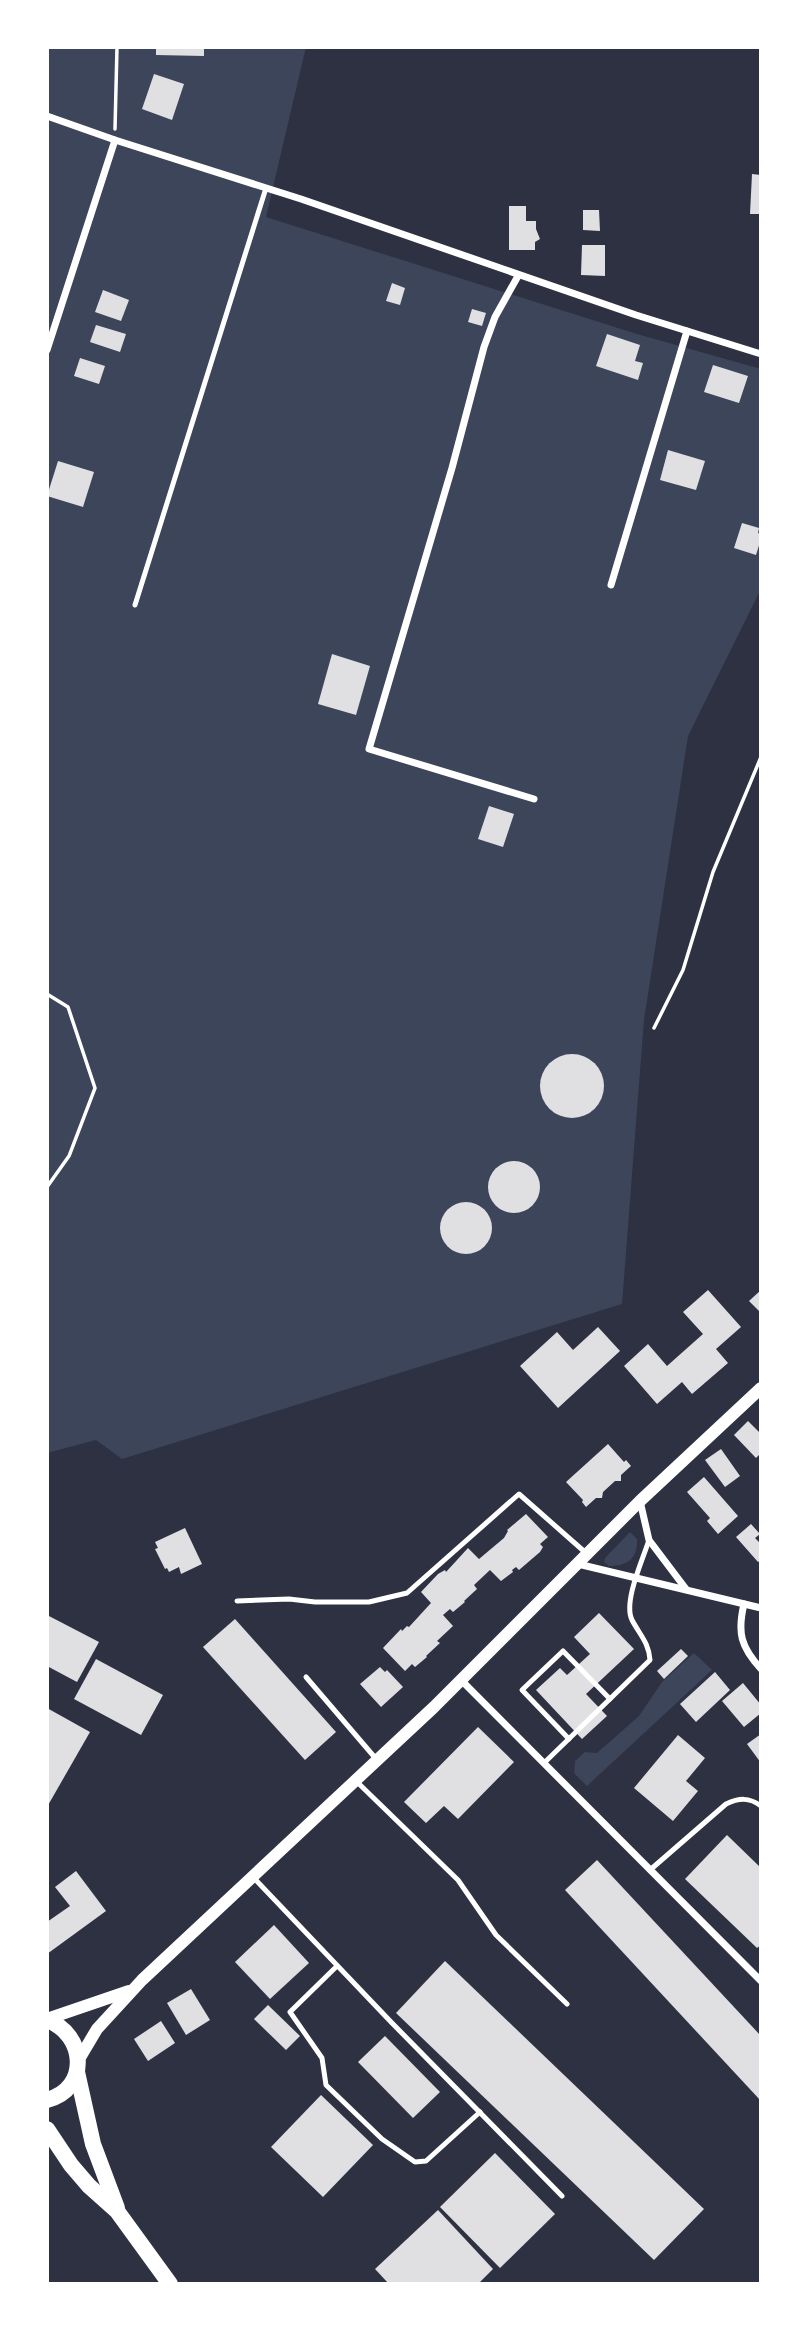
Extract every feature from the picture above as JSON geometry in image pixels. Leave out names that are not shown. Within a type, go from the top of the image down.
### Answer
[{"type":"main road","points":[[47,2020],[65,2030],[73,2039],[93,2144],[117,2211]]},
{"type":"main road","points":[[47,2100],[64,2092],[78,2066]]},
{"type":"main road","points":[[47,2129],[71,2165],[89,2186],[117,2211],[170,2284]]},
{"type":"street","points":[[47,116],[266,188],[518,276],[761,354]]},
{"type":"street","points":[[47,350],[115,140]]},
{"type":"street","points":[[518,276],[495,317],[484,348],[369,749],[534,799]]},
{"type":"street","points":[[611,584],[687,331]]},
{"type":"street","points":[[78,2066],[97,2029],[133,1990],[461,1681],[640,1501],[761,1388]]},
{"type":"street","points":[[640,1501],[649,1540],[687,1590]]},
{"type":"street","points":[[577,1564],[761,1608]]},
{"type":"street","points":[[744,1604],[738,1626],[752,1659],[761,1669]]},
{"type":"street","points":[[461,1681],[761,1981]]},
{"type":"street","points":[[47,2020],[133,1990]]},
{"type":"lane","points":[[135,606],[266,188]]},
{"type":"lane","points":[[237,1601],[289,1598],[315,1602],[369,1602],[407,1593],[519,1494],[587,1554]]},
{"type":"lane","points":[[544,1763],[650,1660],[650,1647],[631,1618],[631,1600],[636,1578],[649,1540]]},
{"type":"lane","points":[[569,1739],[522,1690],[563,1651],[610,1699]]},
{"type":"lane","points":[[306,1677],[377,1760]]},
{"type":"lane","points":[[355,1780],[458,1880],[496,1936],[568,2004]]},
{"type":"lane","points":[[650,1870],[726,1804],[749,1799],[761,1807]]},
{"type":"lane","points":[[252,1876],[562,2196]]},
{"type":"lane","points":[[337,1966],[290,2012],[323,2058],[326,2085],[382,2139],[415,2162],[426,2161],[480,2112]]},
{"type":"path","points":[[115,140],[117,47]]},
{"type":"path","points":[[653,1028],[683,970],[713,872],[761,757]]},
{"type":"path","points":[[47,995],[68,1007],[95,1088],[69,1156],[47,1187]]},
{"type":"shaded area","points":[[47,47],[306,47],[266,217],[637,334],[761,369],[761,589],[688,736],[644,1020],[622,1304],[122,1459],[96,1440],[47,1453]]},
{"type":"shaded area","points":[[630,1532],[637,1539],[634,1556],[622,1564],[609,1566],[604,1562],[605,1558]]},
{"type":"shaded area","points":[[694,1653],[712,1670],[587,1786],[574,1773],[575,1761],[585,1752],[597,1753],[639,1716],[662,1682]]},
{"type":"building","points":[[156,47],[204,47],[204,56],[156,55]]},
{"type":"building","points":[[154,74],[184,84],[172,120],[142,109]]},
{"type":"building","points":[[752,174],[761,175],[761,214],[750,214]]},
{"type":"building","points":[[509,206],[526,206],[526,221],[536,221],[540,239],[535,242],[535,250],[509,250]]},
{"type":"building","points":[[583,210],[599,210],[600,231],[583,230]]},
{"type":"building","points":[[582,245],[605,245],[605,276],[581,275]]},
{"type":"building","points":[[392,283],[405,288],[400,305],[386,301]]},
{"type":"building","points":[[103,290],[129,300],[121,321],[95,312]]},
{"type":"building","points":[[472,309],[486,313],[482,326],[468,322]]},
{"type":"building","points":[[96,325],[126,334],[120,352],[90,342]]},
{"type":"building","points":[[607,334],[640,345],[635,361],[643,363],[638,380],[596,366]]},
{"type":"building","points":[[80,358],[105,366],[99,384],[74,376]]},
{"type":"building","points":[[713,365],[748,376],[739,403],[704,392]]},
{"type":"building","points":[[668,450],[705,461],[696,490],[660,480]]},
{"type":"building","points":[[58,461],[94,472],[83,507],[47,496]]},
{"type":"building","points":[[742,523],[759,528],[761,539],[756,555],[734,548]]},
{"type":"building","points":[[332,654],[370,666],[356,715],[318,704]]},
{"type":"building","points":[[489,806],[514,814],[503,847],[478,839]]},
{"type":"building","points":[[566,1054],[578,1054],[595,1063],[602,1074],[602,1098],[595,1109],[578,1118],[566,1118],[554,1113],[545,1104],[540,1092],[540,1080],[545,1068],[554,1059]]},
{"type":"building","points":[[514,1161],[524,1163],[532,1169],[538,1177],[538,1197],[532,1205],[524,1211],[514,1213],[504,1211],[496,1205],[490,1197],[488,1187],[490,1177],[496,1169],[504,1163]]},
{"type":"building","points":[[466,1202],[476,1204],[484,1210],[490,1218],[490,1238],[484,1246],[476,1252],[466,1254],[456,1252],[448,1246],[442,1238],[440,1228],[442,1218],[448,1210],[456,1204]]},
{"type":"building","points":[[708,1290],[741,1327],[716,1349],[728,1363],[692,1394],[682,1382],[657,1404],[624,1366],[648,1344],[667,1366],[703,1334],[683,1312]]},
{"type":"building","points":[[761,1290],[761,1313],[749,1301]]},
{"type":"building","points":[[598,1327],[620,1351],[558,1408],[520,1366],[557,1332],[573,1350]]},
{"type":"building","points":[[748,1421],[761,1434],[761,1453],[756,1458],[734,1435]]},
{"type":"building","points":[[608,1444],[631,1466],[621,1475],[621,1481],[615,1481],[603,1492],[602,1498],[596,1498],[586,1507],[566,1482]]},
{"type":"building","points":[[721,1449],[740,1476],[725,1487],[705,1460]]},
{"type":"building","points":[[704,1477],[738,1516],[718,1534],[707,1521],[710,1518],[687,1492]]},
{"type":"building","points":[[526,1514],[548,1537],[540,1544],[543,1547],[540,1552],[519,1570],[516,1567],[501,1581],[490,1570],[474,1585],[477,1589],[465,1602],[453,1612],[450,1609],[443,1615],[453,1626],[437,1641],[440,1643],[415,1667],[412,1664],[405,1671],[383,1648],[401,1629],[402,1631],[409,1627],[431,1603],[421,1592],[438,1574],[445,1570],[446,1572],[468,1548],[479,1559],[504,1538],[507,1530]]},
{"type":"building","points":[[751,1524],[760,1534],[755,1538],[761,1544],[761,1560],[758,1562],[736,1537]]},
{"type":"building","points":[[185,1528],[202,1564],[181,1574],[179,1567],[169,1572],[155,1549],[158,1548],[155,1542]]},
{"type":"building","points":[[599,1613],[634,1649],[586,1694],[607,1716],[582,1739],[536,1690],[560,1668],[567,1675],[590,1654],[574,1637]]},
{"type":"building","points":[[47,1615],[99,1642],[77,1682],[47,1666]]},
{"type":"building","points":[[235,1619],[336,1732],[305,1760],[203,1647]]},
{"type":"building","points":[[681,1649],[688,1656],[664,1679],[657,1671]]},
{"type":"building","points":[[96,1659],[163,1695],[141,1735],[74,1699]]},
{"type":"building","points":[[380,1667],[385,1672],[387,1670],[403,1687],[381,1707],[360,1684]]},
{"type":"building","points":[[715,1672],[730,1690],[696,1722],[680,1704]]},
{"type":"building","points":[[743,1683],[761,1705],[761,1713],[744,1727],[722,1701]]},
{"type":"building","points":[[47,1708],[90,1732],[47,1807]]},
{"type":"building","points":[[478,1727],[514,1762],[458,1819],[444,1806],[426,1823],[404,1802]]},
{"type":"building","points":[[761,1734],[761,1763],[747,1744]]},
{"type":"building","points":[[678,1735],[705,1758],[686,1781],[698,1791],[673,1821],[634,1788]]},
{"type":"building","points":[[727,1835],[761,1868],[761,1945],[757,1948],[685,1879]]},
{"type":"building","points":[[597,1860],[761,2036],[761,2101],[565,1890]]},
{"type":"building","points":[[76,1871],[106,1911],[47,1954],[47,1922],[70,1906],[55,1887]]},
{"type":"building","points":[[274,1925],[309,1963],[270,1999],[235,1962]]},
{"type":"building","points":[[445,1961],[704,2209],[654,2260],[396,2013]]},
{"type":"building","points":[[191,1989],[210,2020],[186,2035],[167,2003]]},
{"type":"building","points":[[268,2005],[300,2036],[286,2050],[254,2019]]},
{"type":"building","points":[[161,2021],[175,2043],[148,2061],[134,2039]]},
{"type":"building","points":[[385,2036],[440,2092],[413,2118],[358,2062]]},
{"type":"building","points":[[321,2095],[373,2145],[323,2197],[271,2147]]},
{"type":"building","points":[[495,2153],[555,2214],[500,2268],[440,2207]]},
{"type":"building","points":[[438,2210],[493,2269],[478,2284],[389,2284],[375,2269]]}]
